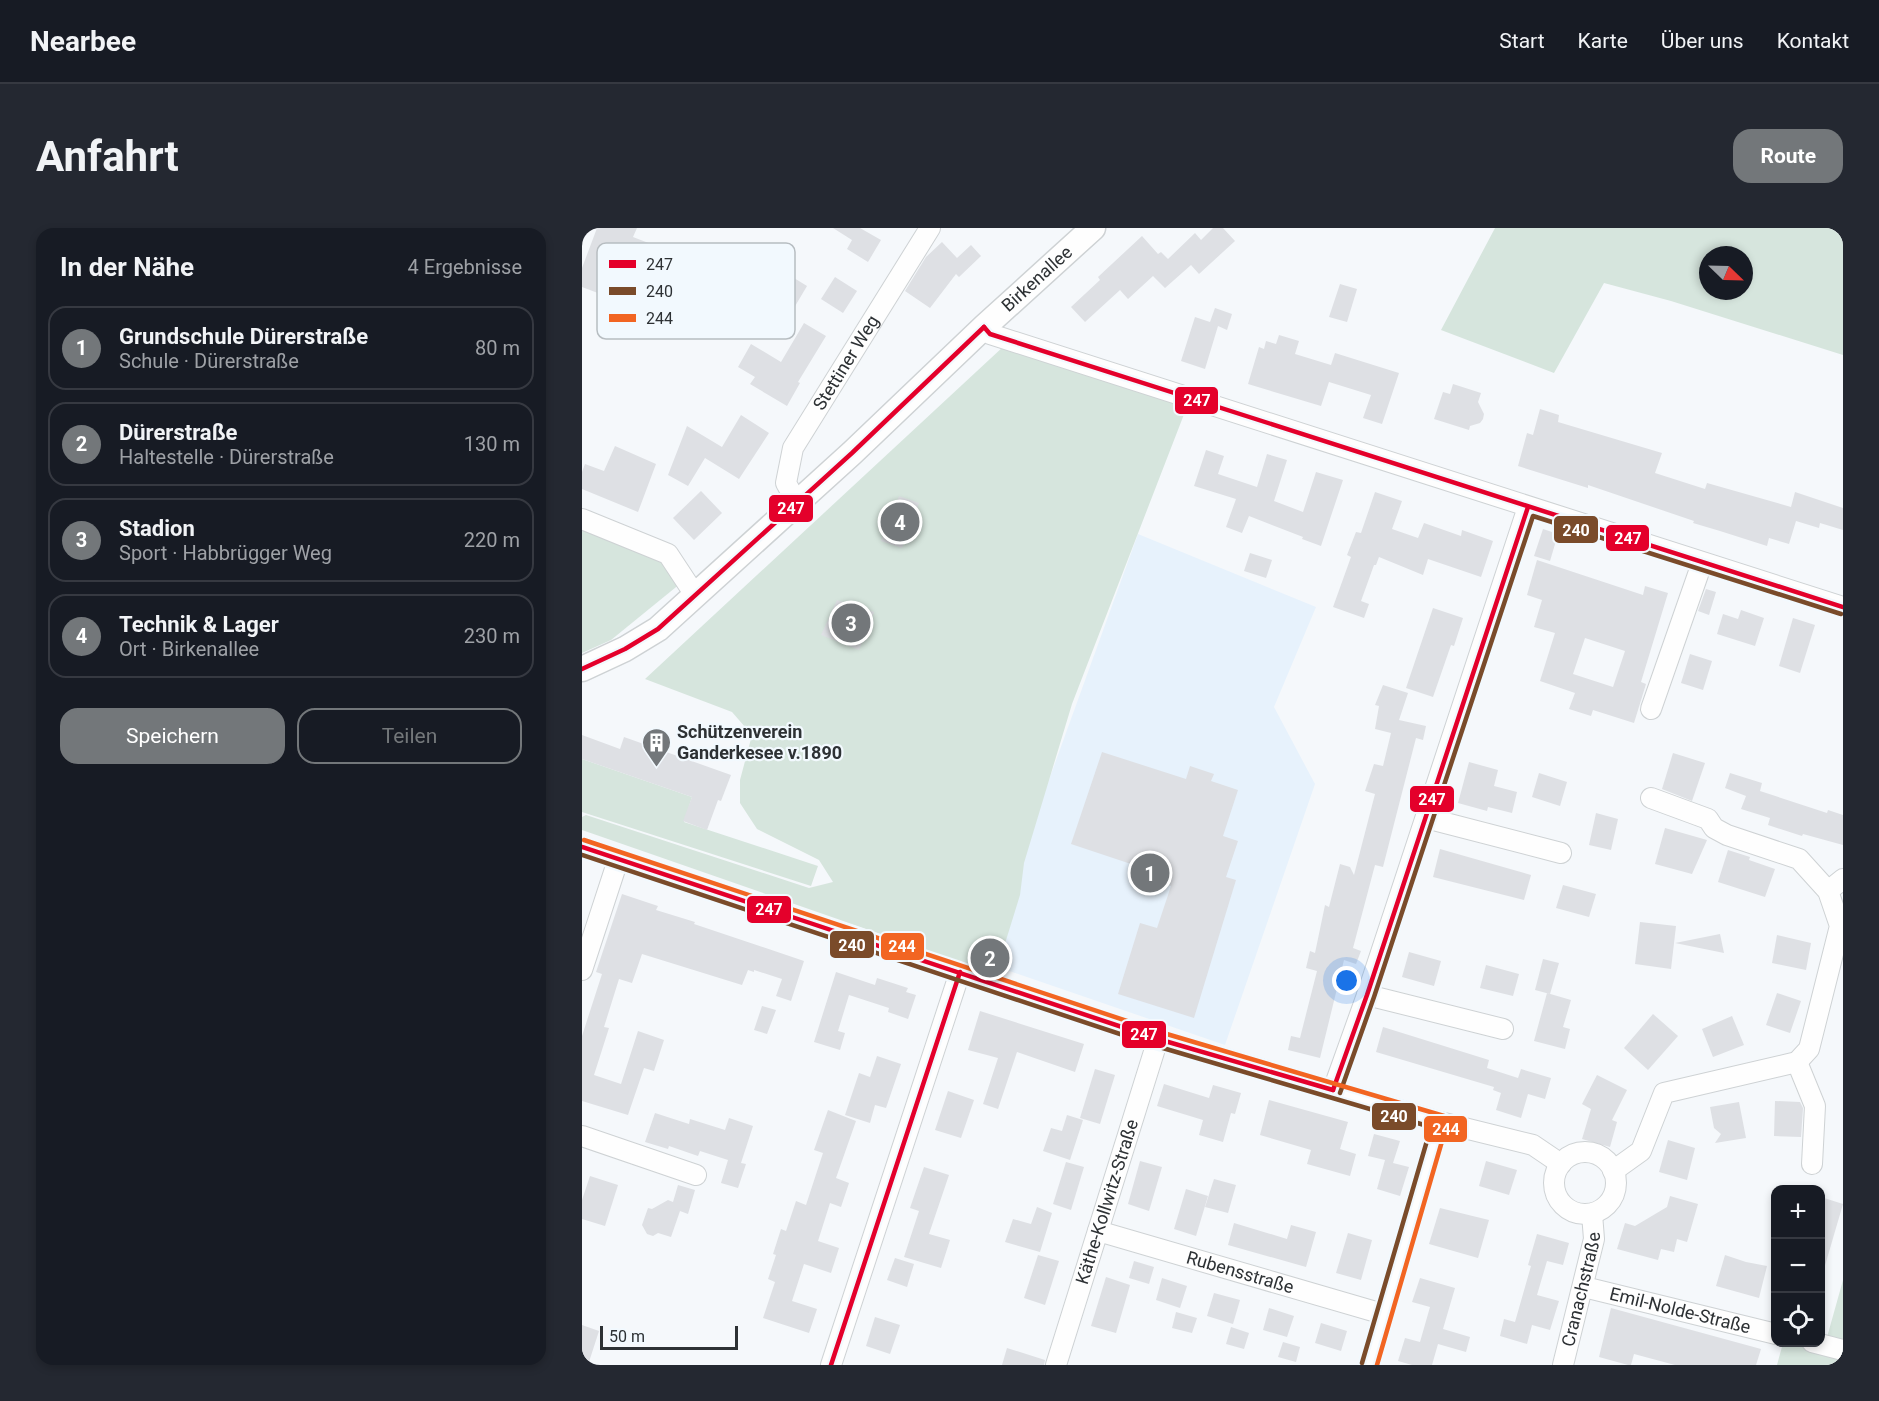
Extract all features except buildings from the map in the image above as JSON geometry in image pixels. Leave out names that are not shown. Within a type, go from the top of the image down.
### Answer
[{"type":"street","name":"Stettiner Weg","points":[[797,503],[786,483],[793,448],[930,228]]},
{"type":"street","name":"Birkenallee","points":[[582,669],[625,649],[658,629],[852,453],[984,327],[1093,228]]},
{"type":"street","points":[[984,327],[990,334],[1843,608]]},
{"type":"street","points":[[1333,1090],[1367,995],[1528,507]]},
{"type":"street","points":[[582,519],[668,554],[695,595]]},
{"type":"street","points":[[1651,709],[1702,563]]},
{"type":"street","points":[[1614,1171],[1641,1151],[1664,1093],[1797,1062],[1809,1049],[1840,926],[1836,885],[1799,860],[1727,835],[1714,828],[1708,819],[1651,798]]},
{"type":"street","points":[[1426,818],[1561,853]]},
{"type":"street","points":[[582,847],[1158,1038],[1440,1122],[1533,1145],[1561,1164]]},
{"type":"street","points":[[582,970],[618,860]]},
{"type":"street","points":[[831,1365],[960,972]]},
{"type":"street","points":[[1367,995],[1503,1029]]},
{"type":"street","name":"Käthe-Kollwitz-Straße","points":[[1056,1365],[1158,1038]]},
{"type":"street","points":[[1797,1062],[1815,1106],[1812,1164]]},
{"type":"street","points":[[1369,1365],[1440,1122]]},
{"type":"street","points":[[582,1136],[696,1175]]},
{"type":"street","points":[[1584,1152],[1602,1157],[1614,1171],[1615,1192],[1610,1202],[1602,1210],[1581,1215],[1570,1211],[1556,1195],[1555,1174],[1561,1164],[1575,1154],[1584,1152]]},
{"type":"street","name":"Cranachstraße","points":[[1563,1365],[1594,1239],[1592,1214]]},
{"type":"street","name":"Rubensstraße","points":[[1098,1231],[1383,1314]]},
{"type":"street","name":"Emil-Nolde-Straße","points":[[1584,1287],[1771,1333]]},
{"type":"street","points":[[1825,1345],[1843,1350]]},
{"type":"shaded area","points":[[1495,228],[1843,228],[1843,355],[1671,301],[1604,283],[1554,373],[1441,330]]},
{"type":"shaded area","points":[[1004,346],[1188,404],[1072,704],[1024,863],[1020,895],[1003,950],[987,971],[582,830],[582,817],[586,815],[809,888],[833,882],[819,860],[757,829],[740,803],[740,780],[752,735],[732,712],[645,679]]},
{"type":"shaded area","points":[[582,525],[664,556],[681,583],[611,640],[582,653]]},
{"type":"shaded area","points":[[1138,534],[1316,607],[1274,707],[1315,784],[1225,1045],[983,962]]},
{"type":"shaded area","points":[[582,759],[692,797],[684,822],[818,866],[811,886],[582,812]]},
{"type":"shaded area","points":[[1843,1280],[1843,1365],[1777,1365],[1782,1347],[1824,1348]]},
{"type":"transit line","name":"247","points":[[984,327],[990,334],[1843,607]]},
{"type":"transit line","name":"247","points":[[582,669],[625,649],[658,629],[852,453],[984,327]]},
{"type":"transit line","name":"247","points":[[1333,1090],[1367,995],[1528,507]]},
{"type":"transit line","name":"240","points":[[1340,1093],[1533,516],[1841,614]]},
{"type":"transit line","name":"244","points":[[584,840],[1160,1032],[1444,1116],[1447,1124],[1377,1365]]},
{"type":"transit line","name":"247","points":[[582,847],[1158,1039],[1333,1090]]},
{"type":"transit line","name":"240","points":[[582,855],[1156,1046],[1431,1127],[1362,1363]]},
{"type":"transit line","name":"247","points":[[831,1365],[960,972]]},
{"type":"place","name":"Technik & Lager","points":[[900,522]]},
{"type":"place","name":"Stadion","points":[[851,623]]},
{"type":"place","name":"Schützenverein Ganderkesee v.1890","points":[[656,768]]},
{"type":"place","name":"Grundschule Dürerstraße","points":[[1150,873]]},
{"type":"place","name":"Dürerstraße","points":[[990,958]]}]
